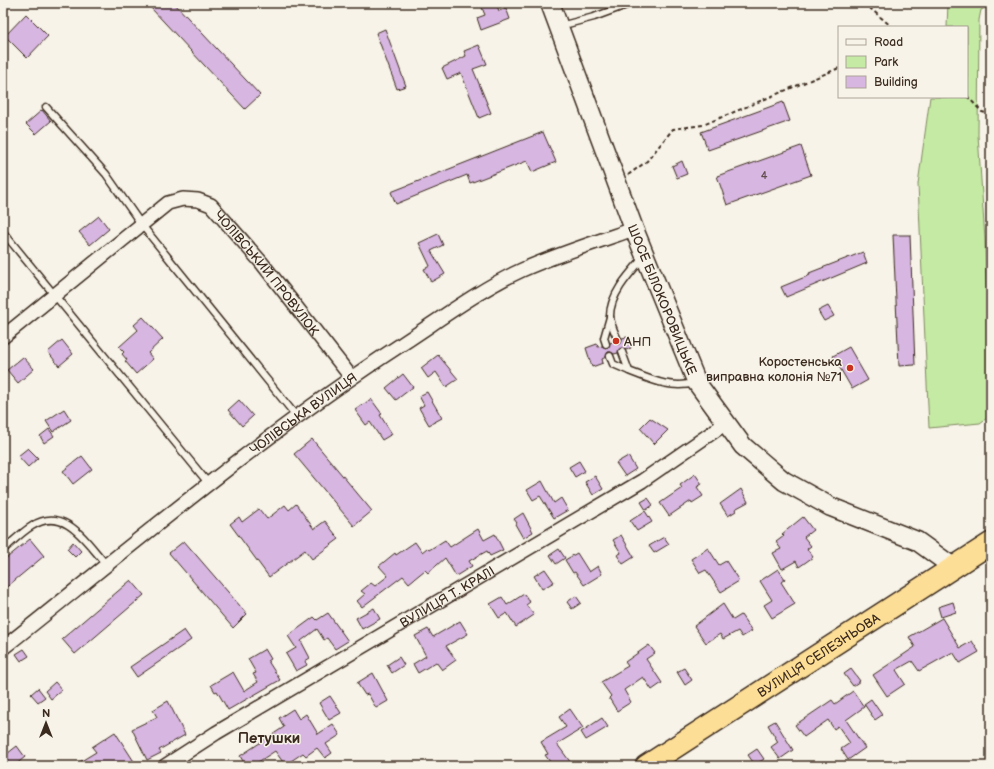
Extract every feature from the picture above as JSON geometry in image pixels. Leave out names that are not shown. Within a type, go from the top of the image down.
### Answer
[{"type":"highway","name":"ВУЛИЦЯ СЕЛЕЗНЬОВА","points":[[646,766],[991,543]]},
{"type":"main road","name":"ШОСЕ БІЛОКОРОВИЦЬКЕ","points":[[550,3],[634,230],[697,383],[743,446],[784,481],[831,507],[917,541],[954,567]]},
{"type":"street","name":"ЧОЛІВСЬКИЙ ПРОВУЛОК","points":[[3,337],[168,203],[182,199],[198,200],[211,206],[260,262],[351,377]]},
{"type":"street","name":"ЧОЛІВСЬКА ВУЛИЦЯ","points":[[3,648],[106,564],[351,377],[465,303],[520,271],[550,258],[634,230]]},
{"type":"street","name":"ВУЛИЦЯ Т. КРАЛІ","points":[[165,766],[216,733],[642,481],[726,423]]},
{"type":"lane","points":[[559,27],[594,17],[632,3]]},
{"type":"lane","points":[[46,107],[106,174],[141,224],[297,417]]},
{"type":"lane","points":[[3,232],[209,484]]},
{"type":"lane","points":[[606,344],[604,338],[613,302],[627,276],[645,256]]},
{"type":"lane","points":[[610,317],[618,340]]},
{"type":"lane","points":[[622,352],[629,370]]},
{"type":"lane","points":[[610,356],[613,364],[655,381],[680,386],[697,383]]},
{"type":"lane","points":[[3,550],[32,526],[46,519],[58,520],[72,525],[106,564]]},
{"type":"path","points":[[864,3],[891,26]]},
{"type":"path","points":[[616,183],[647,161],[673,129],[703,125],[838,68]]},
{"type":"path","points":[[968,97],[982,112],[991,114]]},
{"type":"green space","points":[[948,3],[991,3],[991,10],[987,7],[981,10],[979,20],[978,135],[985,240],[990,411],[987,418],[980,423],[929,428],[918,184],[930,98],[968,98],[968,26],[947,26]]},
{"type":"building","points":[[156,3],[174,3],[260,95],[245,109],[151,8]]},
{"type":"building","points":[[480,3],[496,3],[499,11],[506,8],[510,19],[481,30],[477,18],[485,15]]},
{"type":"building","points":[[26,14],[48,36],[27,58],[5,36]]},
{"type":"building","points":[[385,29],[406,86],[397,89],[376,33]]},
{"type":"building","points":[[479,45],[487,64],[473,69],[491,113],[479,118],[461,73],[447,79],[442,68],[466,56],[464,51]]},
{"type":"building","points":[[783,102],[790,121],[708,150],[701,132]]},
{"type":"building","points":[[42,110],[51,121],[36,134],[26,124]]},
{"type":"building","points":[[543,132],[556,162],[532,172],[527,161],[470,183],[467,175],[396,204],[391,192]]},
{"type":"building","points":[[801,146],[811,175],[727,205],[717,176]]},
{"type":"building","points":[[682,161],[687,174],[677,178],[672,166]]},
{"type":"building","points":[[99,216],[109,229],[90,245],[79,232]]},
{"type":"building","points":[[438,234],[443,245],[431,251],[445,274],[431,282],[424,269],[430,266],[419,243]]},
{"type":"building","points":[[893,235],[910,235],[915,365],[899,366]]},
{"type":"building","points":[[863,252],[867,263],[786,297],[781,287],[810,275],[809,273]]},
{"type":"building","points":[[828,306],[834,316],[824,321],[818,311]]},
{"type":"building","points":[[143,317],[163,339],[148,353],[153,359],[136,374],[125,361],[127,360],[122,354],[124,352],[119,347],[138,330],[134,325]]},
{"type":"building","points":[[627,337],[631,348],[626,350],[621,348],[618,353],[614,354],[608,352],[606,357],[602,359],[603,363],[592,367],[586,348],[597,344],[598,347],[602,346],[607,348],[610,343],[614,341],[619,344],[622,338]]},
{"type":"building","points":[[62,340],[73,354],[59,366],[48,352]]},
{"type":"building","name":"Коростенська виправна колонія №71","points":[[849,347],[868,380],[852,389],[833,356]]},
{"type":"building","points":[[438,355],[458,379],[446,387],[436,372],[428,378],[421,368]]},
{"type":"building","points":[[23,357],[34,369],[18,383],[7,370]]},
{"type":"building","points":[[403,374],[413,387],[396,400],[386,388]]},
{"type":"building","points":[[427,392],[442,418],[429,425],[419,408],[424,405],[419,396]]},
{"type":"building","points":[[371,399],[382,414],[380,415],[392,434],[382,440],[370,422],[366,425],[355,410]]},
{"type":"building","points":[[239,400],[253,416],[242,426],[228,410]]},
{"type":"building","points":[[64,409],[71,420],[53,432],[46,421]]},
{"type":"building","points":[[650,418],[668,430],[654,444],[640,428]]},
{"type":"building","points":[[49,429],[54,436],[44,443],[40,436]]},
{"type":"building","points":[[312,439],[372,511],[354,526],[294,454]]},
{"type":"building","points":[[28,448],[38,458],[28,467],[18,456]]},
{"type":"building","points":[[82,456],[92,469],[73,484],[63,471]]},
{"type":"building","points":[[628,456],[636,469],[625,476],[616,463]]},
{"type":"building","points":[[579,461],[585,471],[575,477],[569,467]]},
{"type":"building","points":[[695,474],[702,484],[697,487],[703,496],[692,503],[691,501],[669,516],[660,503],[682,488],[680,485]]},
{"type":"building","points":[[595,476],[603,489],[593,495],[585,482]]},
{"type":"building","points":[[542,481],[554,503],[561,498],[568,510],[554,518],[540,496],[533,500],[527,490]]},
{"type":"building","points":[[741,489],[748,502],[735,509],[736,511],[728,516],[720,504]]},
{"type":"building","points":[[648,498],[653,505],[646,510],[641,502]]},
{"type":"building","points":[[296,504],[314,529],[325,521],[339,539],[312,559],[305,550],[269,577],[230,524],[239,517],[242,522],[259,509],[267,519],[285,505],[289,510]]},
{"type":"building","points":[[645,511],[652,522],[637,531],[630,521]]},
{"type":"building","points":[[523,513],[533,532],[523,538],[515,524],[517,523],[514,519]]},
{"type":"building","points":[[803,517],[813,530],[804,537],[811,546],[807,549],[813,557],[799,567],[796,561],[782,569],[773,553],[781,549],[776,542],[784,536],[782,534]]},
{"type":"building","points":[[478,529],[484,540],[495,534],[503,550],[490,556],[487,551],[469,561],[472,566],[456,576],[445,558],[428,573],[425,570],[409,583],[403,576],[362,607],[357,601],[365,594],[361,591],[371,583],[375,586],[388,576],[379,566],[395,553],[396,555],[415,542],[422,552],[427,548],[429,550],[445,540],[450,547]]},
{"type":"building","points":[[621,535],[634,557],[623,564],[617,555],[621,553],[613,540]]},
{"type":"building","points":[[664,537],[669,544],[654,553],[649,546]]},
{"type":"building","points":[[30,539],[44,556],[3,590],[3,561]]},
{"type":"building","points":[[184,541],[247,614],[233,628],[169,553]]},
{"type":"building","points":[[73,542],[81,551],[75,557],[67,549]]},
{"type":"building","points":[[708,548],[719,565],[726,561],[739,581],[721,592],[706,570],[700,573],[691,559]]},
{"type":"building","points":[[559,549],[565,558],[556,564],[550,555]]},
{"type":"building","points":[[577,553],[589,572],[598,566],[602,574],[584,585],[575,572],[573,573],[565,560]]},
{"type":"building","points":[[545,569],[554,582],[542,589],[534,576]]},
{"type":"building","points":[[778,569],[785,579],[781,582],[795,604],[772,618],[764,605],[772,600],[760,581]]},
{"type":"building","points":[[131,580],[144,595],[75,654],[62,639]]},
{"type":"building","points":[[524,594],[530,602],[526,605],[534,615],[516,627],[507,613],[499,618],[490,604],[502,597],[507,605]]},
{"type":"building","points":[[576,596],[581,603],[572,609],[567,602]]},
{"type":"building","points":[[953,602],[956,612],[941,617],[938,607]]},
{"type":"building","points":[[723,604],[733,620],[741,615],[752,631],[742,637],[738,631],[723,639],[720,634],[706,643],[694,626]]},
{"type":"building","points":[[374,608],[380,619],[362,629],[356,618]]},
{"type":"building","points":[[328,613],[348,641],[335,649],[327,638],[324,640],[317,629],[301,641],[310,658],[305,661],[307,665],[296,671],[286,654],[296,648],[288,636],[314,617],[317,620]]},
{"type":"building","points":[[942,618],[960,648],[972,641],[979,652],[960,663],[953,652],[919,671],[912,661],[896,670],[905,684],[887,696],[873,675],[915,647],[909,637]]},
{"type":"building","points":[[460,621],[468,634],[446,646],[456,660],[442,670],[436,662],[418,673],[413,664],[426,656],[415,636],[428,629],[433,637]]},
{"type":"building","points":[[184,630],[191,640],[137,677],[130,667]]},
{"type":"building","points":[[649,645],[655,653],[646,659],[662,683],[652,690],[643,677],[624,690],[631,702],[617,711],[609,698],[611,696],[601,682],[628,666],[625,662]]},
{"type":"building","points":[[24,649],[29,656],[21,661],[16,654]]},
{"type":"building","points":[[265,649],[271,659],[268,661],[280,680],[228,710],[217,691],[215,692],[211,685],[233,672],[244,691],[258,682],[253,674],[256,673],[248,659]]},
{"type":"building","points":[[399,657],[404,665],[392,673],[387,665]]},
{"type":"building","points":[[684,668],[692,680],[685,685],[677,672]]},
{"type":"building","points":[[851,669],[860,681],[853,686],[844,674]]},
{"type":"building","points":[[373,673],[388,701],[376,708],[368,694],[365,695],[357,683]]},
{"type":"building","points":[[55,682],[62,690],[51,699],[45,691]]},
{"type":"building","points":[[38,688],[45,697],[38,702],[31,694]]},
{"type":"building","points":[[853,691],[864,707],[846,720],[865,748],[848,760],[841,749],[850,743],[838,726],[834,729],[828,720],[804,737],[795,725],[832,700],[835,704]]},
{"type":"building","points":[[330,696],[341,713],[329,720],[319,703]]},
{"type":"building","points":[[871,699],[882,715],[875,720],[864,704]]},
{"type":"building","points":[[168,701],[185,735],[159,750],[161,753],[147,760],[132,729],[157,717],[153,710]]},
{"type":"building","points":[[293,709],[299,719],[306,714],[318,734],[333,724],[340,735],[326,744],[332,753],[325,758],[317,748],[306,756],[303,753],[285,765],[275,751],[252,766],[246,766],[240,756],[284,727],[279,718]]},
{"type":"building","points":[[570,709],[583,728],[557,744],[571,763],[566,766],[553,766],[545,755],[548,754],[541,742],[566,727],[559,717]]},
{"type":"building","points":[[602,718],[608,727],[586,740],[581,732]]},
{"type":"building","points":[[775,721],[793,750],[780,759],[771,747],[778,742],[768,725]]},
{"type":"building","points":[[115,732],[137,766],[73,766],[96,752],[92,747]]},
{"type":"building","points":[[17,746],[25,757],[14,766],[3,766],[3,757]]},
{"type":"building","points":[[757,749],[764,759],[755,765],[748,755]]},
{"type":"place","name":"АНП","points":[[616,341]]},
{"type":"place","name":"Коростенська виправна колонія №71","points":[[850,368]]},
{"type":"district","name":"Петушки","points":[[269,738]]}]
